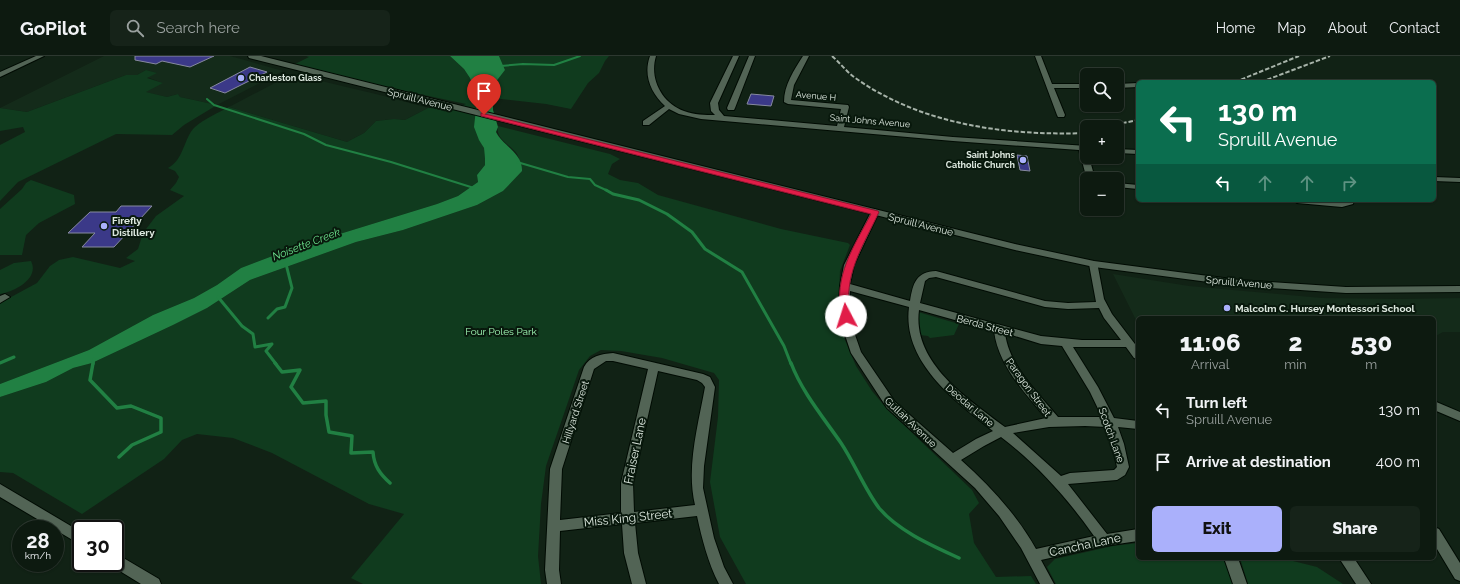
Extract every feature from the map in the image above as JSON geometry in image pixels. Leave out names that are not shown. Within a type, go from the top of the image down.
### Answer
[{"type":"street","points":[[0,75],[41,56]]},
{"type":"street","name":"Spruill Avenue","points":[[252,56],[1014,247],[1094,264],[1246,283],[1346,290],[1460,288]]},
{"type":"street","points":[[646,123],[668,107],[661,99],[652,81],[650,70],[653,56]]},
{"type":"street","points":[[722,118],[715,111],[714,103],[736,56]]},
{"type":"street","points":[[731,108],[752,56]]},
{"type":"street","name":"Avenue H","points":[[806,56],[798,69],[789,92],[788,102],[845,107],[840,128]]},
{"type":"street","points":[[1038,56],[1061,115]]},
{"type":"street","points":[[1124,86],[1136,85]]},
{"type":"street","points":[[1050,86],[1080,86]]},
{"type":"street","name":"Saint Johns Avenue","points":[[668,107],[686,114],[722,118],[953,139],[1080,148]]},
{"type":"street","points":[[1124,151],[1136,152]]},
{"type":"street","points":[[1436,179],[1460,180]]},
{"type":"street","points":[[1124,185],[1136,186]]},
{"type":"street","points":[[1319,202],[1342,204],[1350,202]]},
{"type":"street","name":"Gullah Avenue","points":[[875,212],[849,264],[845,286],[844,304],[848,329],[856,353],[891,405],[979,484],[1003,512],[1032,556],[1047,584]]},
{"type":"street","points":[[1094,264],[1099,299],[1108,316],[1136,353]]},
{"type":"street","name":"Deodar Lane","points":[[1102,305],[1068,306],[1046,304],[936,274],[927,274],[920,280],[913,305],[914,326],[917,342],[932,370],[951,392],[1003,432],[1059,482],[1080,506],[1104,540]]},
{"type":"street","name":"Berda Street","points":[[845,286],[1041,340],[1066,343],[1129,344]]},
{"type":"street","name":"Paragon Street","points":[[999,329],[1001,346],[1013,367],[1055,422]]},
{"type":"street","name":"Scotch Lane","points":[[1059,482],[1070,478],[1117,475],[1121,472],[1123,467],[1109,422],[1096,393],[1070,352],[1066,343]]},
{"type":"street","name":"Hillyard Street","points":[[554,584],[552,570],[556,469],[589,367],[597,360],[604,357],[613,357],[699,376],[709,383],[710,388],[698,466],[697,488],[702,510]]},
{"type":"street","name":"Fraiser Lane","points":[[639,584],[631,553],[627,483],[654,366]]},
{"type":"street","points":[[1436,406],[1460,417]]},
{"type":"street","points":[[952,460],[980,443],[1003,432],[1024,426],[1055,422],[1109,422],[1136,424]]},
{"type":"street","points":[[0,490],[72,534]]},
{"type":"street","points":[[702,510],[708,538],[718,568],[726,584]]},
{"type":"street","name":"Miss King Street","points":[[554,526],[702,510]]},
{"type":"street","name":"Cancha Lane","points":[[1032,556],[1104,540],[1136,535]]},
{"type":"street","points":[[1436,536],[1460,575]]},
{"type":"street","points":[[1232,560],[1240,584]]},
{"type":"street","points":[[1347,560],[1364,584]]},
{"type":"street","points":[[124,566],[154,584]]},
{"type":"shaded area","points":[[104,56],[230,56],[283,71],[217,105],[180,97],[178,94],[167,97],[145,92],[162,83],[147,77],[156,73],[146,70],[137,75],[126,75],[27,112],[0,108]]},
{"type":"shaded area","points":[[450,56],[499,56],[505,70],[495,83],[493,110],[498,127],[496,132],[516,154],[522,171],[503,191],[477,205],[403,230],[356,242],[250,280],[207,308],[92,363],[73,368],[46,382],[0,397],[0,384],[89,350],[153,315],[194,298],[217,285],[241,268],[291,249],[437,204],[458,196],[478,182],[477,175],[485,165],[485,159],[484,148],[474,127],[477,100],[470,78],[464,69]]},
{"type":"shaded area","points":[[292,74],[428,108],[405,120],[394,119],[376,121],[364,133],[347,142],[229,107]]},
{"type":"shaded area","name":"Malcolm C. Hursey Montessori School","points":[[1113,274],[1189,286],[1322,298],[1460,298],[1460,332],[1443,332],[1436,336],[1436,316],[1136,316],[1136,320]]},
{"type":"green space","points":[[306,56],[450,56],[464,69],[470,78],[477,100],[476,116],[478,135],[484,148],[485,159],[485,165],[477,175],[478,182],[458,196],[437,204],[291,249],[241,268],[217,285],[194,298],[153,315],[89,350],[0,384],[0,303],[37,283],[50,266],[59,260],[73,257],[120,268],[135,261],[126,258],[138,249],[143,233],[156,216],[184,196],[170,190],[179,177],[175,171],[168,168],[181,154],[191,131],[207,119],[229,107],[347,142],[364,133],[376,121],[394,119],[405,120],[428,108],[457,108],[466,104],[377,85],[295,64],[309,57]]},
{"type":"green space","points":[[499,56],[609,56],[599,73],[588,83],[571,109],[546,104],[493,98],[495,83],[505,70]]},
{"type":"green space","points":[[146,70],[157,73],[147,78],[163,83],[146,92],[167,97],[178,94],[180,97],[217,105],[184,125],[172,135],[116,134],[18,182],[0,201],[0,145],[25,132],[23,127],[0,131],[0,108],[27,112],[126,75],[137,75]]},
{"type":"green space","name":"Four Poles Park","points":[[498,126],[610,154],[620,159],[612,164],[608,174],[620,180],[638,183],[658,195],[781,229],[848,243],[850,245],[840,271],[838,313],[845,340],[856,366],[872,391],[887,409],[972,490],[979,503],[969,514],[974,543],[996,577],[1031,576],[1036,584],[746,584],[720,537],[710,482],[718,417],[719,380],[714,373],[662,358],[621,351],[601,350],[590,356],[579,370],[546,466],[541,504],[538,556],[541,584],[363,584],[351,578],[404,514],[369,504],[272,453],[233,438],[197,434],[182,440],[164,459],[82,514],[13,473],[0,472],[0,397],[46,382],[73,368],[92,363],[207,308],[250,280],[356,242],[403,230],[477,205],[503,191],[522,166],[514,150],[501,138],[498,131]]},
{"type":"green space","points":[[31,180],[74,195],[75,204],[39,223],[26,235],[22,255],[0,255],[0,209],[22,189],[26,183]]},
{"type":"green space","points":[[31,261],[33,268],[29,279],[24,284],[12,291],[0,294],[0,270],[14,263]]},
{"type":"green space","points":[[918,312],[959,324],[954,335],[930,338],[928,336],[920,335]]},
{"type":"green space","points":[[1136,543],[1136,560],[1224,560],[1233,584],[1056,584],[1047,567],[1055,559],[1113,546]]},
{"type":"green space","points":[[1241,560],[1289,560],[1317,567],[1343,584],[1248,584]]},
{"type":"building","points":[[135,56],[214,56],[190,67],[162,61],[156,64],[135,60]]},
{"type":"building","name":"Charleston Glass","points":[[250,67],[267,72],[225,93],[210,88]]},
{"type":"building","points":[[751,94],[774,96],[771,106],[747,104]]},
{"type":"building","name":"Saint Johns Catholic Church","points":[[1017,155],[1027,156],[1030,171],[1020,170]]},
{"type":"building","name":"Firefly Distillery","points":[[121,206],[152,206],[114,247],[82,247],[95,233],[68,233],[90,212],[116,212]]},
{"type":"waterway","points":[[501,66],[523,64],[554,65],[580,56]]},
{"type":"waterway","points":[[207,99],[214,105],[304,134],[326,145],[391,162],[474,188]]},
{"type":"waterway","points":[[517,162],[568,177],[590,179],[595,185],[607,190]]},
{"type":"waterway","points":[[607,190],[613,194],[639,200],[667,214],[692,232],[705,249],[742,272],[784,346],[791,364]]},
{"type":"waterway","name":"Noisette Creek","points":[[268,318],[277,309],[285,307],[292,288],[286,264]]},
{"type":"waterway","points":[[218,297],[242,326],[253,334],[255,347],[272,344],[266,351],[276,364]]},
{"type":"waterway","points":[[0,363],[14,357]]},
{"type":"waterway","points":[[93,364],[94,359]]},
{"type":"waterway","points":[[93,363],[90,380],[117,408],[131,406],[161,418],[161,432],[132,445],[119,457]]},
{"type":"waterway","points":[[275,363],[282,372],[300,370],[291,387],[303,403],[326,401],[326,415],[329,432],[352,436],[351,453],[373,452],[378,469],[390,483]]},
{"type":"waterway","points":[[791,363],[807,394],[841,443],[879,508],[906,531],[959,558]]},
{"type":"railway","points":[[832,56],[854,77],[880,93],[907,106],[936,117],[996,129],[1026,132],[1080,133]]},
{"type":"railway","points":[[1240,80],[1299,56]]},
{"type":"railway","points":[[1266,80],[1330,56]]},
{"type":"railway","points":[[1124,123],[1136,120]]},
{"type":"place","name":"Charleston Glass","points":[[241,78]]},
{"type":"place","name":"Saint Johns Catholic Church","points":[[1023,160]]},
{"type":"place","name":"Firefly Distillery","points":[[104,226]]},
{"type":"place","name":"Malcolm C. Hursey Montessori School","points":[[1227,308]]},
{"type":"route","points":[[484,115],[875,212],[849,264],[844,304],[846,316]]}]
